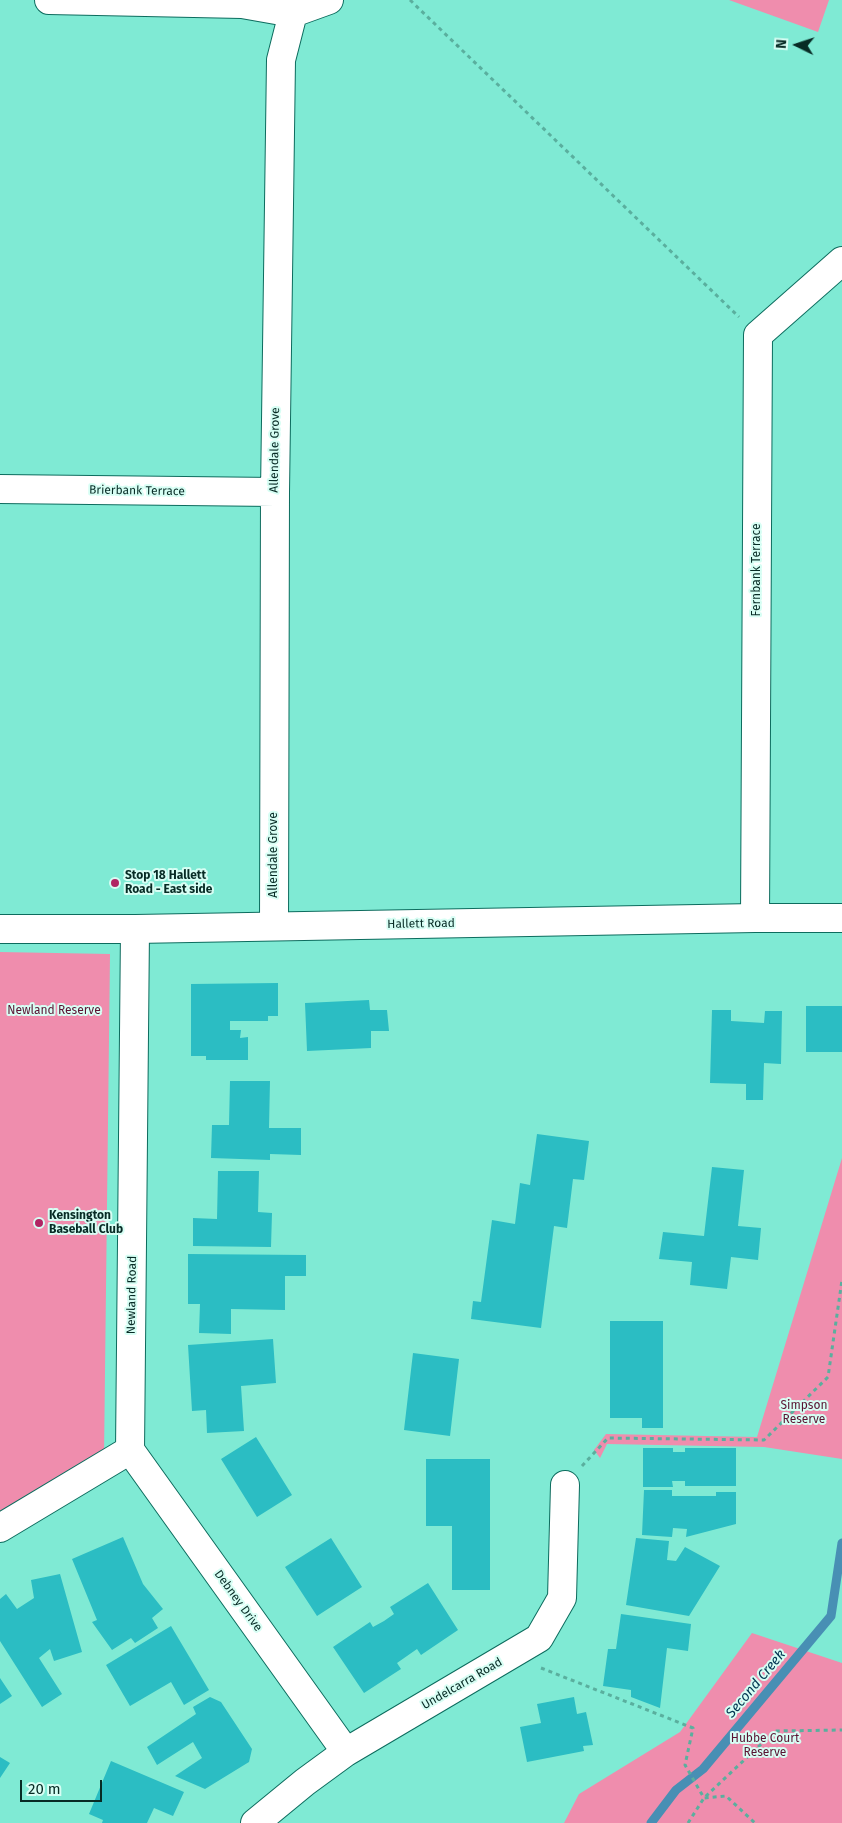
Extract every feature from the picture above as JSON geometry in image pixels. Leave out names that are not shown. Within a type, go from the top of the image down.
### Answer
[{"type":"street","points":[[49,0],[242,4],[293,13],[329,0]]},
{"type":"street","name":"Allendale Grove","points":[[274,926],[274,492],[282,60],[293,13]]},
{"type":"street","points":[[758,334],[842,261]]},
{"type":"street","name":"Fernbank Terrace","points":[[755,918],[758,334]]},
{"type":"street","name":"Brierbank Terrace","points":[[0,489],[274,492]]},
{"type":"street","name":"Hallett Road","points":[[0,929],[136,929],[842,918]]},
{"type":"street","name":"Newland Road","points":[[130,1450],[136,929]]},
{"type":"street","points":[[0,1528],[130,1450]]},
{"type":"street","name":"Debney Drive","points":[[130,1450],[346,1752]]},
{"type":"street","name":"Undelcarra Road","points":[[255,1823],[305,1782],[346,1752],[539,1638],[562,1598],[565,1485]]},
{"type":"path","points":[[410,0],[758,334]]},
{"type":"path","points":[[565,1485],[608,1438],[764,1440],[828,1377],[842,1280]]},
{"type":"path","points":[[510,1656],[693,1728],[685,1765],[704,1798]]},
{"type":"path","points":[[688,1823],[704,1798],[775,1731],[842,1730]]},
{"type":"path","points":[[704,1798],[726,1796],[756,1823]]},
{"type":"green space","points":[[729,0],[829,0],[818,32]]},
{"type":"green space","name":"Newland Reserve","points":[[0,952],[110,954],[104,1456],[0,1515]]},
{"type":"green space","name":"Simpson Reserve","points":[[842,1158],[842,1459],[764,1447],[607,1444],[600,1458],[594,1450],[606,1434],[757,1437]]},
{"type":"green space","name":"Hubbe Court Reserve","points":[[752,1633],[842,1663],[842,1823],[564,1823],[579,1794],[680,1732]]},
{"type":"building","points":[[278,983],[278,1016],[268,1016],[268,1021],[230,1021],[230,1030],[241,1030],[240,1038],[248,1037],[248,1060],[206,1060],[206,1056],[191,1056],[191,984]]},
{"type":"building","points":[[369,1000],[370,1010],[387,1010],[389,1031],[371,1031],[371,1048],[307,1051],[305,1003]]},
{"type":"building","points":[[806,1006],[842,1006],[842,1052],[806,1052]]},
{"type":"building","points":[[712,1010],[731,1010],[731,1021],[764,1023],[765,1011],[782,1011],[781,1064],[764,1063],[763,1100],[746,1100],[746,1084],[710,1083]]},
{"type":"building","points":[[230,1081],[270,1081],[269,1128],[301,1128],[301,1155],[270,1154],[270,1160],[211,1158],[212,1125],[229,1125]]},
{"type":"building","points":[[537,1134],[589,1141],[584,1180],[573,1179],[567,1228],[554,1226],[541,1328],[471,1319],[473,1301],[481,1302],[492,1220],[515,1224],[520,1183],[530,1185]]},
{"type":"building","points":[[712,1167],[744,1170],[738,1226],[761,1228],[758,1260],[731,1257],[727,1289],[690,1285],[692,1262],[659,1259],[663,1232],[704,1236]]},
{"type":"building","points":[[218,1171],[259,1171],[258,1212],[272,1213],[271,1247],[193,1246],[193,1218],[217,1219]]},
{"type":"building","points":[[188,1254],[306,1255],[306,1276],[285,1276],[285,1310],[231,1309],[231,1334],[199,1333],[200,1304],[188,1304]]},
{"type":"building","points":[[610,1321],[663,1321],[663,1428],[642,1428],[642,1418],[610,1418]]},
{"type":"building","points":[[273,1339],[276,1383],[241,1386],[244,1431],[207,1433],[206,1410],[192,1411],[188,1345]]},
{"type":"building","points":[[413,1353],[459,1359],[450,1436],[404,1430]]},
{"type":"building","points":[[256,1437],[292,1495],[257,1517],[221,1459]]},
{"type":"building","points":[[643,1448],[673,1448],[673,1452],[685,1452],[685,1448],[736,1448],[736,1486],[685,1486],[685,1481],[672,1481],[673,1487],[643,1487]]},
{"type":"building","points":[[426,1459],[490,1459],[490,1590],[452,1590],[452,1526],[426,1526]]},
{"type":"building","points":[[644,1490],[672,1490],[672,1496],[716,1496],[716,1492],[736,1492],[736,1524],[686,1537],[687,1529],[673,1528],[672,1537],[642,1535]]},
{"type":"building","points":[[123,1537],[143,1584],[163,1609],[152,1618],[158,1628],[135,1643],[131,1638],[112,1650],[92,1622],[97,1620],[72,1559]]},
{"type":"building","points":[[331,1538],[362,1587],[317,1616],[285,1567]]},
{"type":"building","points":[[636,1538],[669,1541],[667,1560],[676,1561],[685,1547],[720,1566],[689,1616],[626,1605]]},
{"type":"building","points":[[60,1574],[82,1652],[54,1661],[50,1649],[39,1658],[62,1694],[42,1707],[0,1641],[0,1599],[6,1594],[17,1609],[34,1598],[31,1580]]},
{"type":"building","points":[[428,1583],[458,1630],[421,1655],[417,1649],[397,1663],[401,1669],[364,1693],[333,1647],[370,1622],[373,1627],[384,1621],[394,1614],[390,1607]]},
{"type":"building","points":[[621,1614],[691,1624],[688,1651],[667,1648],[660,1708],[631,1697],[631,1690],[603,1686],[608,1649],[616,1649]]},
{"type":"building","points":[[171,1626],[209,1690],[184,1705],[171,1682],[130,1706],[106,1665]]},
{"type":"building","points":[[0,1678],[12,1696],[0,1704]]},
{"type":"building","points":[[210,1697],[221,1702],[252,1749],[249,1762],[205,1789],[175,1776],[202,1758],[193,1742],[157,1765],[147,1747],[196,1714],[193,1707]]},
{"type":"building","points":[[574,1697],[577,1714],[586,1712],[593,1745],[583,1746],[584,1751],[527,1762],[520,1727],[541,1723],[537,1704]]},
{"type":"building","points":[[0,1757],[10,1763],[0,1778]]},
{"type":"building","points":[[111,1761],[184,1792],[173,1816],[154,1808],[147,1823],[102,1823],[103,1820],[89,1814]]},
{"type":"waterway","name":"Second Creek","points":[[651,1823],[676,1790],[703,1769],[831,1616],[842,1543]]},
{"type":"place","name":"Stop 18 Hallett Road - East side","points":[[115,883]]},
{"type":"place","name":"Kensington Baseball Club","points":[[39,1223]]}]
